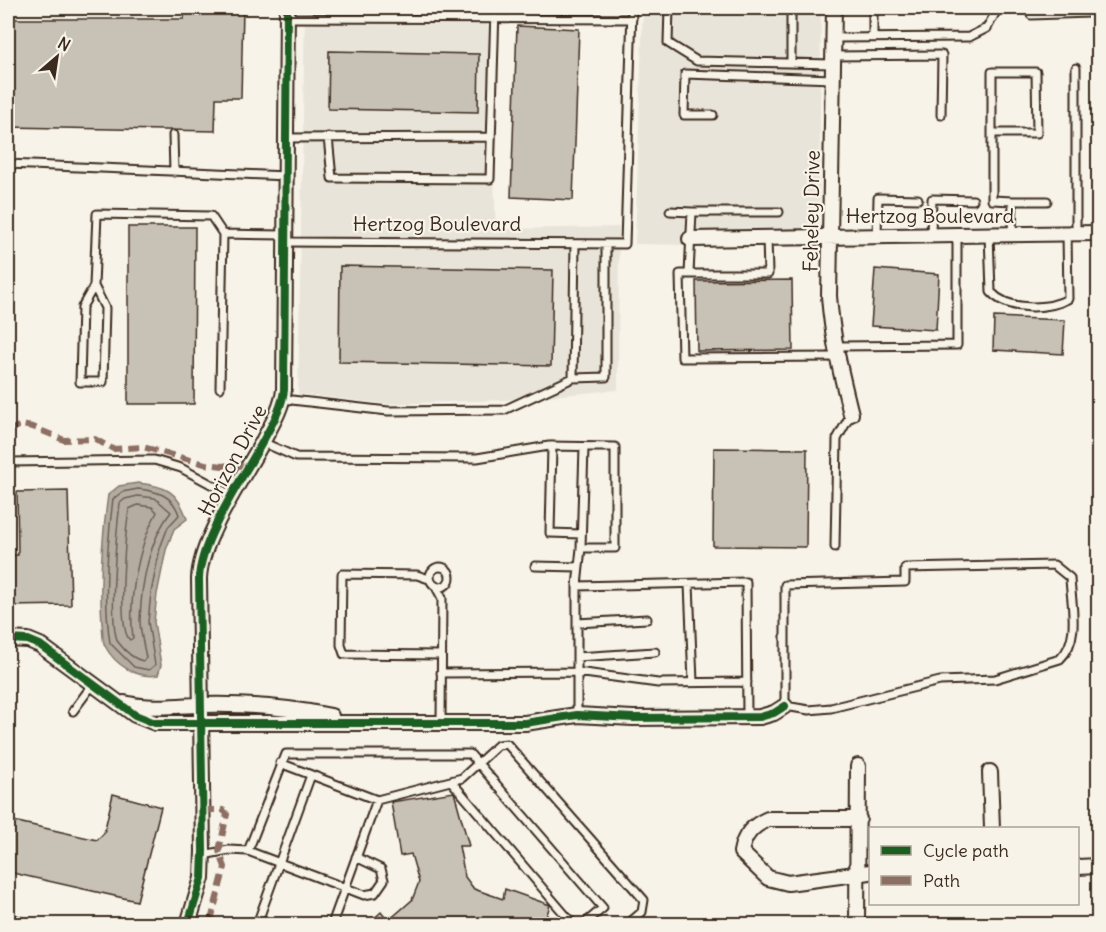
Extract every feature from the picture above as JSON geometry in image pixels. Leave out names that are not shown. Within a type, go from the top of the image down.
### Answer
[{"type":"street","name":"Feheley Drive","points":[[834,8],[829,296],[836,352],[851,414]]},
{"type":"street","name":"Horizon Drive","points":[[188,924],[202,878],[203,855],[203,723],[199,571],[205,549],[283,399],[287,13]]},
{"type":"street","name":"Hertzog Boulevard","points":[[690,238],[1098,233]]},
{"type":"street","points":[[8,639],[28,640],[40,645],[135,715],[155,723],[355,721],[525,723],[577,715],[633,718],[767,716],[785,706]]},
{"type":"street","points":[[119,702],[146,707],[202,705],[293,708],[355,721]]},
{"type":"street","points":[[857,924],[855,875],[859,819],[858,766]]},
{"type":"street","points":[[990,772],[992,827]]},
{"type":"street","points":[[859,819],[768,819],[755,825],[743,840],[741,852],[768,878],[788,883],[869,872]]},
{"type":"street","points":[[1079,867],[1098,866]]},
{"type":"street","points":[[8,921],[18,924]]},
{"type":"lane","points":[[328,137],[332,178],[490,178],[495,8]]},
{"type":"lane","points":[[287,13],[632,19],[632,8]]},
{"type":"lane","points":[[669,8],[668,43],[697,61],[791,63],[942,55],[941,115]]},
{"type":"lane","points":[[791,8],[791,63]]},
{"type":"lane","points":[[873,8],[873,38]]},
{"type":"lane","points":[[833,38],[969,37],[987,28],[998,8]]},
{"type":"lane","points":[[1031,15],[1089,10],[1098,13]]},
{"type":"lane","name":"Hertzog Boulevard","points":[[223,234],[285,238],[625,244],[632,19]]},
{"type":"lane","points":[[989,234],[991,292],[1003,301],[1017,305],[1057,305],[1068,299],[1076,68]]},
{"type":"lane","points":[[992,133],[1037,133],[1036,72],[992,72],[992,133],[992,200],[1047,201]]},
{"type":"lane","points":[[713,115],[684,115],[685,74],[833,79]]},
{"type":"lane","points":[[173,135],[174,172]]},
{"type":"lane","points":[[286,138],[491,137]]},
{"type":"lane","points":[[8,164],[285,176]]},
{"type":"lane","points":[[877,236],[878,198],[918,199]]},
{"type":"lane","points":[[931,235],[932,199],[973,200]]},
{"type":"lane","points":[[1012,234],[1013,201]]},
{"type":"lane","points":[[670,212],[780,212]]},
{"type":"lane","points":[[689,274],[692,212]]},
{"type":"lane","points":[[94,286],[105,308],[103,382],[80,381],[82,307],[94,286],[97,214],[211,216],[223,234],[219,388]]},
{"type":"lane","points":[[767,237],[768,274],[680,274],[682,358],[957,345],[957,235]]},
{"type":"lane","points":[[573,378],[575,244]]},
{"type":"lane","points":[[283,399],[388,411],[504,410],[573,378],[606,377],[606,244]]},
{"type":"lane","points":[[835,547],[837,439],[851,414]]},
{"type":"lane","points":[[262,441],[296,457],[477,458],[552,446],[615,447],[615,548],[581,548]]},
{"type":"lane","points":[[552,446],[550,533],[581,534]]},
{"type":"lane","points":[[577,715],[577,586],[581,548],[584,447]]},
{"type":"lane","points":[[8,462],[154,460],[181,468],[233,496]]},
{"type":"lane","points":[[1054,565],[1070,578],[1072,644],[1060,659],[1051,664],[994,679],[940,681],[831,708],[809,710],[785,706],[785,585],[905,582],[905,568],[916,567],[1054,565]]},
{"type":"lane","points":[[535,566],[579,567]]},
{"type":"lane","points":[[429,579],[430,573],[435,568],[442,567],[448,571],[449,582],[444,587],[436,587]]},
{"type":"lane","points":[[441,655],[344,654],[341,645],[342,574],[417,574],[429,579],[436,587],[442,598],[441,722]]},
{"type":"lane","points":[[577,586],[746,582],[747,717]]},
{"type":"lane","points":[[689,584],[693,682]]},
{"type":"lane","points":[[577,623],[647,619]]},
{"type":"lane","points":[[577,657],[655,652]]},
{"type":"lane","points":[[441,673],[577,672],[658,682],[747,682]]},
{"type":"lane","points":[[73,711],[93,683]]},
{"type":"lane","points":[[280,763],[377,800],[462,778],[502,742],[512,746],[644,900],[642,912],[628,924]]},
{"type":"lane","points":[[248,851],[280,763],[286,753],[470,754],[603,908],[584,924]]},
{"type":"lane","points":[[258,924],[311,775]]},
{"type":"lane","points":[[451,781],[573,924]]},
{"type":"lane","points":[[332,924],[377,800]]},
{"type":"lane","points":[[203,855],[229,850],[248,851],[369,895],[382,885],[381,869],[356,857]]},
{"type":"shaded area","points":[[305,8],[487,8],[496,229],[619,227],[618,390],[504,400],[386,404],[298,394]]},
{"type":"shaded area","points":[[643,8],[821,8],[819,247],[635,244]]},
{"type":"water","points":[[138,483],[156,486],[170,492],[179,502],[187,519],[174,529],[166,550],[154,622],[161,665],[158,675],[150,676],[127,669],[109,653],[104,644],[102,624],[102,559],[108,495],[119,486]]},
{"type":"building","points":[[185,8],[243,8],[241,98],[216,98],[215,131],[8,127],[8,19],[184,19]]},
{"type":"building","points":[[517,26],[579,29],[573,200],[511,197]]},
{"type":"building","points":[[329,51],[479,54],[478,112],[328,109]]},
{"type":"building","points":[[128,227],[195,227],[194,404],[128,404]]},
{"type":"building","points":[[340,266],[553,270],[551,366],[339,362]]},
{"type":"building","points":[[875,269],[939,274],[936,330],[871,326]]},
{"type":"building","points":[[792,280],[793,350],[697,351],[696,281]]},
{"type":"building","points":[[994,317],[1065,320],[1063,354],[993,350]]},
{"type":"building","points":[[714,448],[807,449],[806,547],[713,546]]},
{"type":"building","points":[[68,491],[71,605],[8,606],[8,555],[18,555],[17,492]]},
{"type":"building","points":[[454,792],[469,846],[459,846],[465,877],[474,889],[503,899],[505,889],[550,905],[544,924],[368,924],[381,912],[388,921],[412,900],[419,882],[411,854],[400,856],[391,802]]},
{"type":"building","points":[[113,794],[161,807],[137,901],[8,872],[8,844],[13,821],[97,840],[104,833]]},
{"type":"marked path","points":[[8,431],[21,425],[33,427],[64,440],[95,439],[113,449],[143,447],[205,464],[223,466],[233,464],[248,468]]},
{"type":"marked path","points":[[203,810],[223,810],[227,814],[219,851],[225,867],[210,924]]},
{"type":"cycle path","points":[[188,924],[202,878],[203,851],[199,579],[201,563],[214,528],[276,416],[284,390],[287,8]]},
{"type":"cycle path","points":[[8,639],[28,640],[40,645],[135,715],[155,723],[525,723],[577,715],[633,718],[760,717],[774,713],[785,706]]}]
